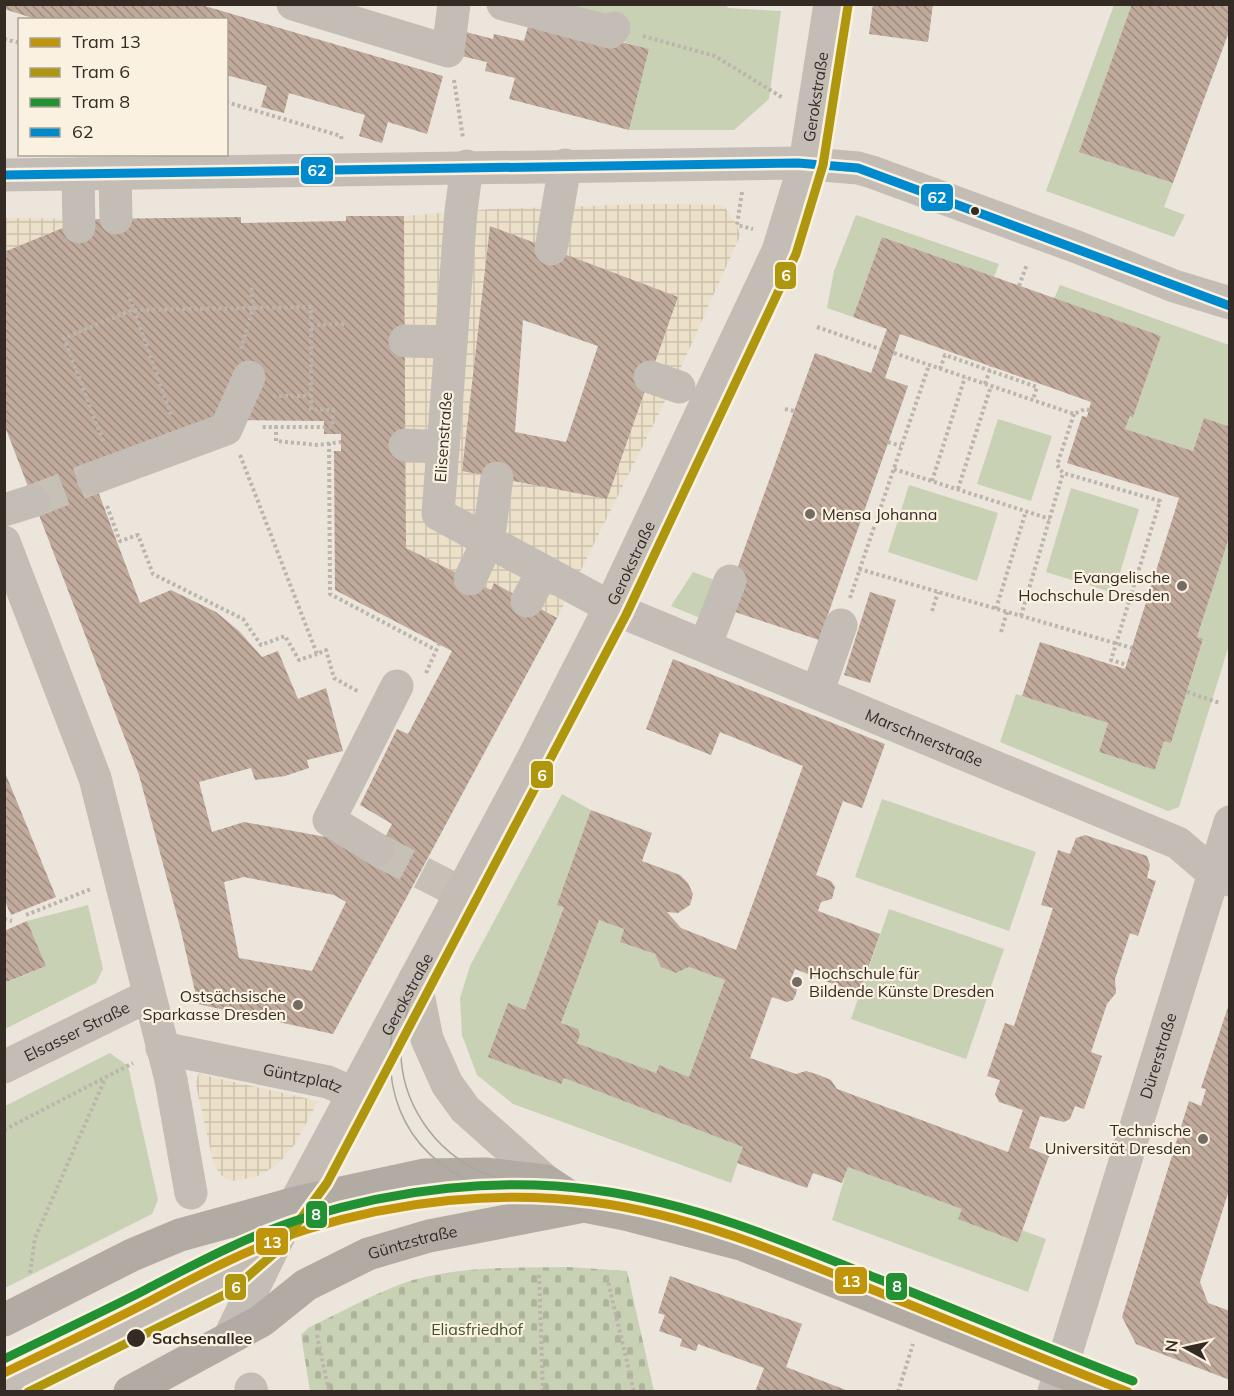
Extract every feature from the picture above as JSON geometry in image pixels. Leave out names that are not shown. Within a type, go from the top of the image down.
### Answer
[{"type":"main road","name":"Güntzstraße","points":[[296,1203],[425,1175],[485,1174],[546,1180],[584,1206]]},
{"type":"main road","points":[[4,1320],[132,1255],[208,1226],[296,1203]]},
{"type":"main road","name":"Güntzstraße","points":[[229,1338],[261,1321],[306,1285],[368,1254],[429,1236],[584,1206],[625,1214],[741,1244],[1057,1381],[1113,1392]]},
{"type":"main road","points":[[130,1392],[229,1338]]},
{"type":"street","points":[[292,4],[448,51],[454,4]]},
{"type":"street","points":[[503,4],[562,12],[610,32],[614,28]]},
{"type":"street","name":"Gerokstraße","points":[[355,1094],[528,768],[610,607],[778,251],[805,163],[830,4]]},
{"type":"street","points":[[4,175],[466,166],[805,163],[858,168],[1229,304]]},
{"type":"street","points":[[551,249],[566,165]]},
{"type":"street","name":"Elisenstraße","points":[[466,166],[451,342],[459,389],[443,447],[438,514],[610,607]]},
{"type":"street","points":[[115,173],[116,218]]},
{"type":"street","points":[[78,174],[79,227]]},
{"type":"street","points":[[405,341],[451,342]]},
{"type":"street","points":[[93,478],[226,429],[244,365]]},
{"type":"street","points":[[405,445],[443,447]]},
{"type":"street","points":[[470,579],[488,541],[497,478]]},
{"type":"street","points":[[4,542],[95,778],[162,1048],[192,1193]]},
{"type":"street","points":[[527,601],[543,571]]},
{"type":"street","points":[[705,646],[730,581]]},
{"type":"street","name":"Marschnerstraße","points":[[610,607],[817,693],[901,713],[965,738],[1178,843],[1222,877]]},
{"type":"street","points":[[817,693],[841,625]]},
{"type":"street","points":[[378,850],[329,820],[392,696]]},
{"type":"street","name":"Dürerstraße","points":[[1057,1381],[1222,877],[1230,822]]},
{"type":"street","name":"Güntzstraße","points":[[415,980],[427,1039],[455,1096],[465,1109],[546,1180]]},
{"type":"street","name":"Elsasser Straße","points":[[4,1067],[148,996]]},
{"type":"street","name":"Güntzplatz","points":[[162,1048],[328,1082],[355,1094],[296,1203],[229,1338]]},
{"type":"street","points":[[4,1381],[220,1272],[296,1203]]},
{"type":"path","points":[[614,28],[715,56],[783,98]]},
{"type":"path","points":[[448,51],[466,166]]},
{"type":"path","points":[[228,103],[341,136],[342,168]]},
{"type":"path","points":[[743,192],[737,225],[758,231]]},
{"type":"path","points":[[1019,286],[1027,264]]},
{"type":"path","points":[[244,365],[253,308],[251,285]]},
{"type":"path","points":[[128,293],[132,310],[171,415]]},
{"type":"path","points":[[103,441],[64,338],[132,310],[311,307],[311,409],[333,410],[332,428],[285,426]]},
{"type":"path","points":[[311,324],[344,324]]},
{"type":"path","points":[[817,327],[880,349]]},
{"type":"path","points":[[894,354],[1074,414],[1085,409],[1089,410]]},
{"type":"path","points":[[940,369],[945,355],[990,368],[1037,387],[1033,400]]},
{"type":"path","points":[[841,625],[929,365]]},
{"type":"path","points":[[985,384],[990,368]]},
{"type":"path","points":[[932,481],[965,377]]},
{"type":"path","points":[[958,489],[991,386]]},
{"type":"path","points":[[785,409],[794,411]]},
{"type":"path","points":[[333,414],[341,415]]},
{"type":"path","points":[[1074,414],[1057,465],[1063,473],[1160,501],[1111,660],[1126,665]]},
{"type":"path","points":[[276,426],[276,441],[341,442]]},
{"type":"path","points":[[888,442],[901,446]]},
{"type":"path","points":[[329,443],[330,594],[436,650]]},
{"type":"path","points":[[239,452],[317,654]]},
{"type":"path","points":[[894,469],[1050,519]]},
{"type":"path","points":[[1021,616],[1063,473]]},
{"type":"path","points":[[118,501],[107,506],[120,541],[138,535],[153,574],[243,619],[261,645],[285,636],[299,660],[326,650],[334,678],[392,696]]},
{"type":"path","points":[[996,609],[1026,511]]},
{"type":"path","points":[[859,569],[1132,648]]},
{"type":"path","points":[[932,611],[938,592]]},
{"type":"path","points":[[1001,632],[1007,612]]},
{"type":"path","points":[[1187,692],[1220,703]]},
{"type":"path","points":[[26,915],[119,878]]},
{"type":"path","points":[[4,919],[12,921]]},
{"type":"path","points":[[4,1130],[133,1063]]},
{"type":"path","points":[[32,1281],[29,1275],[35,1238],[105,1078]]},
{"type":"path","points":[[539,1275],[543,1392]]},
{"type":"path","points":[[607,1277],[634,1392]]},
{"type":"path","points":[[317,1335],[329,1392]]},
{"type":"path","points":[[898,1392],[910,1354]]},
{"type":"green space","points":[[726,4],[728,8],[781,11],[769,99],[734,130],[629,130],[649,49],[596,30],[580,15],[574,5]]},
{"type":"green space","points":[[1114,5],[1132,5],[1080,151],[1173,183],[1164,207],[1185,215],[1174,237],[1046,191]]},
{"type":"green space","points":[[856,215],[999,264],[994,277],[882,237],[853,317],[827,308],[834,271]]},
{"type":"green space","points":[[1060,285],[1229,345],[1229,427],[1204,419],[1193,451],[1125,429],[1130,416],[1133,416],[1161,336],[1054,299]]},
{"type":"green space","points":[[998,419],[1052,436],[1031,501],[977,484]]},
{"type":"green space","points":[[909,485],[998,513],[977,581],[888,552]]},
{"type":"green space","points":[[1071,488],[1139,509],[1114,593],[1046,572]]},
{"type":"green space","points":[[1229,534],[1229,645],[1179,807],[1168,811],[1000,742],[1016,694],[1108,723],[1099,752],[1155,770],[1164,741],[1171,742],[1203,640],[1197,637]]},
{"type":"green space","points":[[693,572],[731,586],[717,625],[671,606]]},
{"type":"green space","points":[[562,794],[591,810],[564,907],[525,1010],[564,1078],[743,1147],[731,1183],[513,1104],[477,1075],[462,1035],[460,998],[470,966]]},
{"type":"green space","points":[[882,799],[1036,852],[1009,931],[855,877]]},
{"type":"green space","points":[[88,905],[103,969],[96,983],[5,1029],[5,983],[46,966],[27,921]]},
{"type":"green space","points":[[889,909],[1004,949],[966,1059],[851,1019]]},
{"type":"green space","points":[[599,920],[624,929],[620,942],[655,954],[661,967],[676,973],[689,967],[725,980],[689,1077],[659,1065],[656,1073],[577,1043],[561,1023]]},
{"type":"green space","points":[[110,1053],[128,1066],[158,1200],[152,1214],[5,1288],[5,1106]]},
{"type":"green space","points":[[848,1167],[1046,1239],[1028,1292],[832,1220]]},
{"type":"green space","name":"Eliasfriedhof","points":[[568,1267],[627,1271],[654,1391],[310,1391],[301,1335],[308,1328],[360,1302],[413,1280],[432,1275],[490,1269]]},
{"type":"shaded area","points":[[651,204],[723,205],[737,225],[740,236],[673,385],[557,618],[494,583],[491,590],[406,548],[404,216],[491,209]],"holes":[[[490,227],[678,297],[607,499],[462,471]]]},
{"type":"shaded area","points":[[5,218],[97,219],[67,233],[64,227],[5,252]]},
{"type":"shaded area","points":[[199,1074],[318,1101],[295,1144],[277,1165],[256,1177],[232,1181],[222,1176],[214,1165],[195,1081]]},
{"type":"building","points":[[4,4],[198,4],[443,76],[427,134],[388,122],[382,143],[359,136],[365,115],[289,93],[284,113],[261,107],[267,86],[228,76],[228,18],[33,18],[4,9]]},
{"type":"building","points":[[873,4],[933,4],[928,42],[869,34]]},
{"type":"building","points":[[1132,4],[1230,4],[1230,29],[1173,183],[1079,152]]},
{"type":"building","points":[[530,19],[649,49],[629,130],[509,99],[515,78],[485,71],[487,62],[461,56],[466,32],[493,39],[494,34],[524,41]]},
{"type":"building","points":[[346,216],[404,216],[406,548],[491,590],[494,583],[557,618],[333,1034],[198,1004],[139,775],[4,424],[4,252],[65,227],[67,233],[97,219],[241,217],[241,223],[346,221]],"holes":[[[221,420],[324,421],[324,434],[341,434],[341,451],[334,451],[335,590],[452,651],[408,734],[397,729],[360,805],[392,824],[380,847],[244,822],[212,832],[199,782],[251,768],[255,780],[285,776],[309,768],[307,760],[343,751],[326,688],[298,699],[278,651],[262,657],[239,631],[216,612],[171,590],[140,603],[93,478]],[[244,877],[334,895],[346,902],[312,971],[239,958],[224,882]]]},
{"type":"building","points":[[490,226],[678,297],[607,499],[462,471]],"holes":[[[523,320],[598,346],[566,442],[515,432]]]},
{"type":"building","points":[[882,237],[1161,336],[1133,417],[1130,416],[1125,429],[1193,451],[1204,418],[1230,427],[1230,534],[1197,637],[1203,639],[1171,743],[1164,741],[1155,770],[1099,752],[1108,723],[1022,696],[1040,642],[1125,669],[1179,498],[1067,463],[1082,416],[1087,417],[1091,402],[900,334],[885,378],[908,386],[819,640],[723,608],[815,353],[871,373],[887,329],[853,317]]},
{"type":"building","points":[[870,592],[896,600],[870,683],[844,675]]},
{"type":"building","points":[[673,659],[885,744],[862,808],[843,801],[816,875],[831,881],[835,887],[832,899],[821,902],[818,911],[880,934],[859,994],[795,969],[792,977],[798,981],[793,1000],[787,1002],[772,997],[750,1058],[796,1074],[806,1071],[819,1075],[831,1080],[837,1089],[1008,1152],[1023,1110],[999,1102],[995,1094],[1000,1080],[987,1076],[1005,1023],[1014,1026],[1053,908],[1041,905],[1058,850],[1070,854],[1076,838],[1085,835],[1147,856],[1150,865],[1147,878],[1156,881],[1138,936],[1130,933],[1115,979],[1116,993],[1107,1004],[1091,1052],[1102,1056],[1084,1109],[1075,1106],[1070,1119],[1064,1122],[1040,1116],[1029,1148],[1049,1156],[1018,1242],[958,1219],[962,1209],[848,1167],[842,1183],[813,1173],[807,1188],[737,1163],[743,1147],[564,1078],[561,1084],[488,1057],[508,1003],[525,1010],[564,907],[557,905],[591,810],[652,833],[642,861],[680,875],[688,883],[693,894],[690,905],[678,913],[667,912],[681,928],[736,950],[803,766],[720,732],[711,755],[646,729]],"holes":[[[599,920],[624,929],[620,942],[655,954],[661,967],[676,973],[689,967],[725,980],[689,1077],[659,1065],[656,1073],[577,1043],[580,1034],[578,1029],[561,1023]]]},
{"type":"building","points":[[4,770],[56,897],[11,915],[4,899]]},
{"type":"building","points":[[27,921],[46,966],[4,983],[4,931]]},
{"type":"building","points":[[1229,1004],[1230,1187],[1200,1282],[1208,1303],[1230,1311],[1230,1380],[1136,1344],[1122,1317],[1189,1101],[1201,1106],[1206,1089],[1201,1088]]},
{"type":"building","points":[[670,1276],[802,1324],[786,1367],[851,1392],[755,1392],[764,1368],[698,1344],[696,1351],[680,1346],[682,1339],[659,1331],[665,1315],[658,1313]]},
{"type":"tunnel","points":[[33,501],[93,478]]},
{"type":"tunnel","points":[[378,850],[461,893]]},
{"type":"tram line","name":"6","points":[[28,1392],[230,1292],[278,1250],[327,1183],[626,615],[796,254],[823,165],[848,6]]},
{"type":"tram line","points":[[400,997],[393,1027],[390,1056],[392,1084],[400,1109],[412,1132],[429,1153],[452,1171],[493,1191],[587,1212]]},
{"type":"tram line","points":[[410,1001],[401,1046],[402,1066],[413,1105],[435,1138],[466,1164],[484,1173],[524,1186],[595,1202]]},
{"type":"tram line","name":"8","points":[[4,1359],[223,1251],[262,1233],[304,1218],[411,1193],[448,1188],[522,1185],[558,1186],[631,1196],[738,1225],[807,1250],[1133,1381]]},
{"type":"tram line","name":"13","points":[[4,1373],[227,1262],[287,1236],[377,1211],[448,1200],[520,1197],[592,1202],[627,1208],[663,1215],[732,1236],[799,1260],[1128,1392]]},
{"type":"transit line","name":"62","points":[[4,175],[798,163],[858,168],[1230,306]]},
{"type":"place","name":"Mensa Johanna","points":[[810,514]]},
{"type":"place","name":"Evangelische Hochschule Dresden","points":[[1182,586]]},
{"type":"place","name":"Hochschule für Bildende Künste Dresden","points":[[797,982]]},
{"type":"place","name":"Ostsächsische Sparkasse Dresden","points":[[298,1005]]},
{"type":"place","name":"Technische Universität Dresden","points":[[1203,1139]]},
{"type":"place","name":"Sachsenallee","points":[[136,1338]]}]
